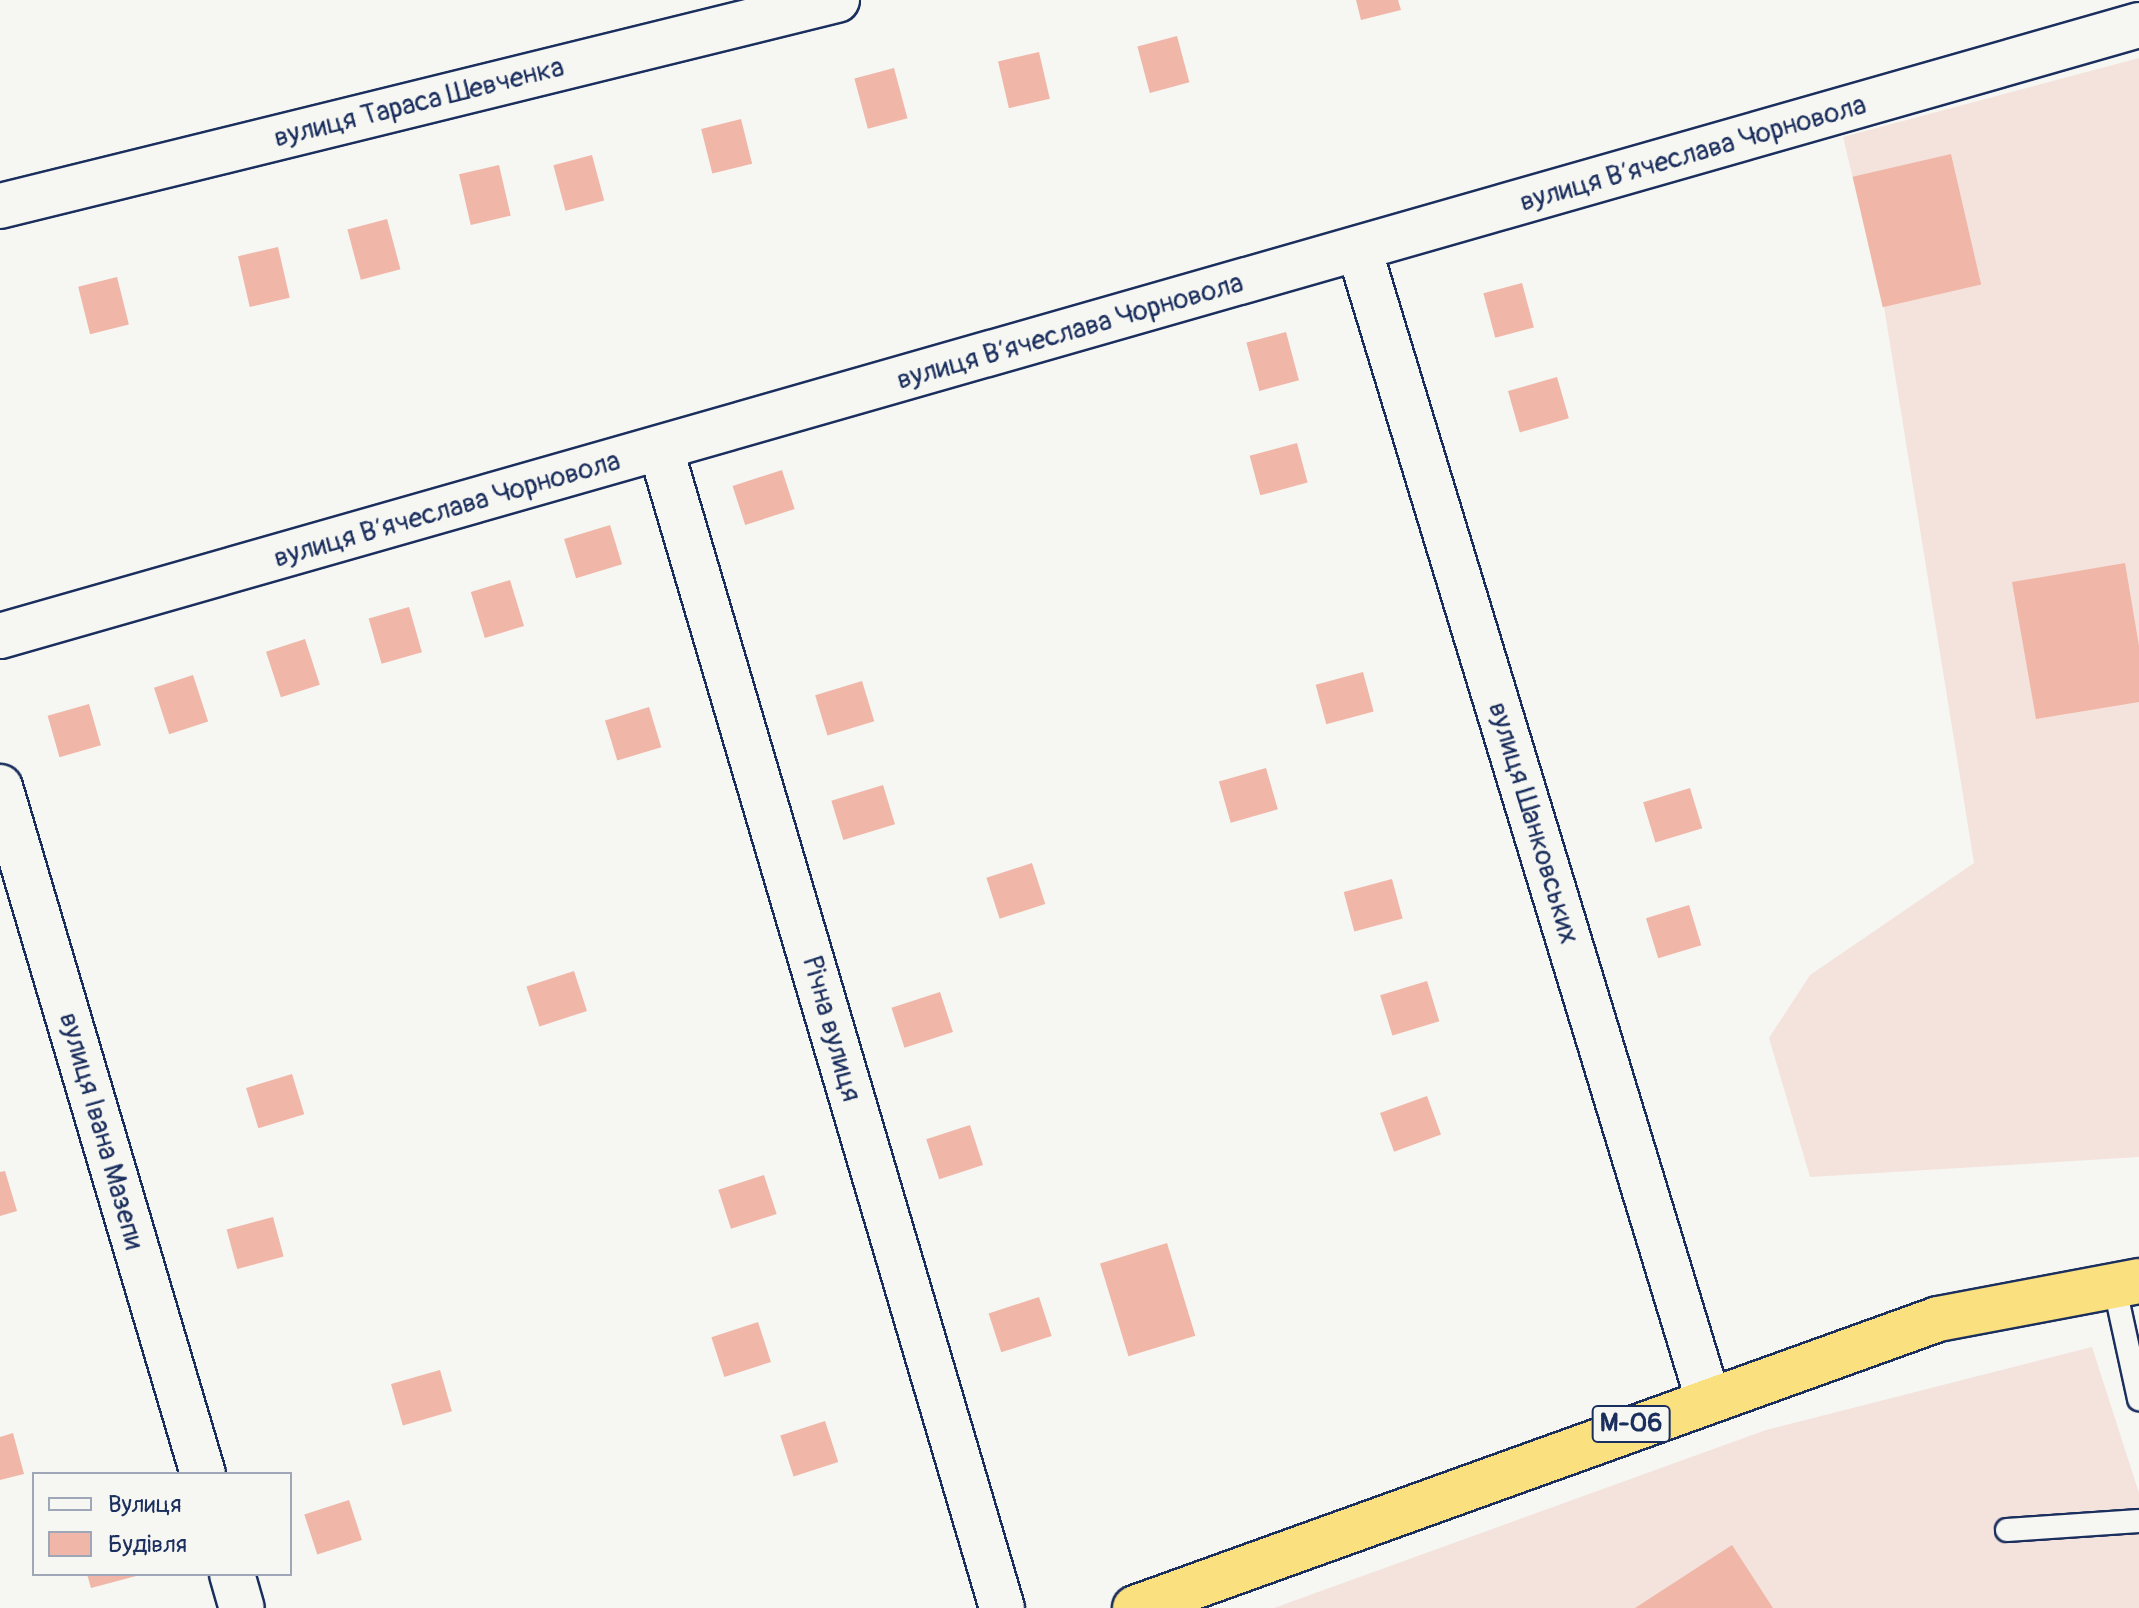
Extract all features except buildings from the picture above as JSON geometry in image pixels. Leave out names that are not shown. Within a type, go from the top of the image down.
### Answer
[{"type":"highway","name":"М-06","points":[[1135,1608],[1707,1396],[1938,1319],[2127,1282]]},
{"type":"street","name":"вулиця Тараса Шевченка","points":[[0,206],[837,0]]},
{"type":"street","name":"вулиця Вʼячеслава Чорновола","points":[[0,636],[661,450],[2139,25]]},
{"type":"street","name":"вулиця Шанковських","points":[[1359,249],[1707,1396]]},
{"type":"street","name":"Річна вулиця","points":[[661,450],[1002,1608]]},
{"type":"street","name":"вулиця Івана Мазепи","points":[[0,787],[202,1472]]},
{"type":"street","points":[[233,1576],[242,1608]]},
{"type":"lane","points":[[2127,1282],[2139,1399]]},
{"type":"lane","points":[[2007,1530],[2139,1521]]},
{"type":"shaded area","points":[[2139,58],[2139,1157],[1810,1177],[1769,1038],[1810,975],[1974,863],[1884,307],[1843,137]]},
{"type":"shaded area","points":[[2092,1347],[2139,1493],[2139,1608],[1274,1608],[1766,1430]]}]
